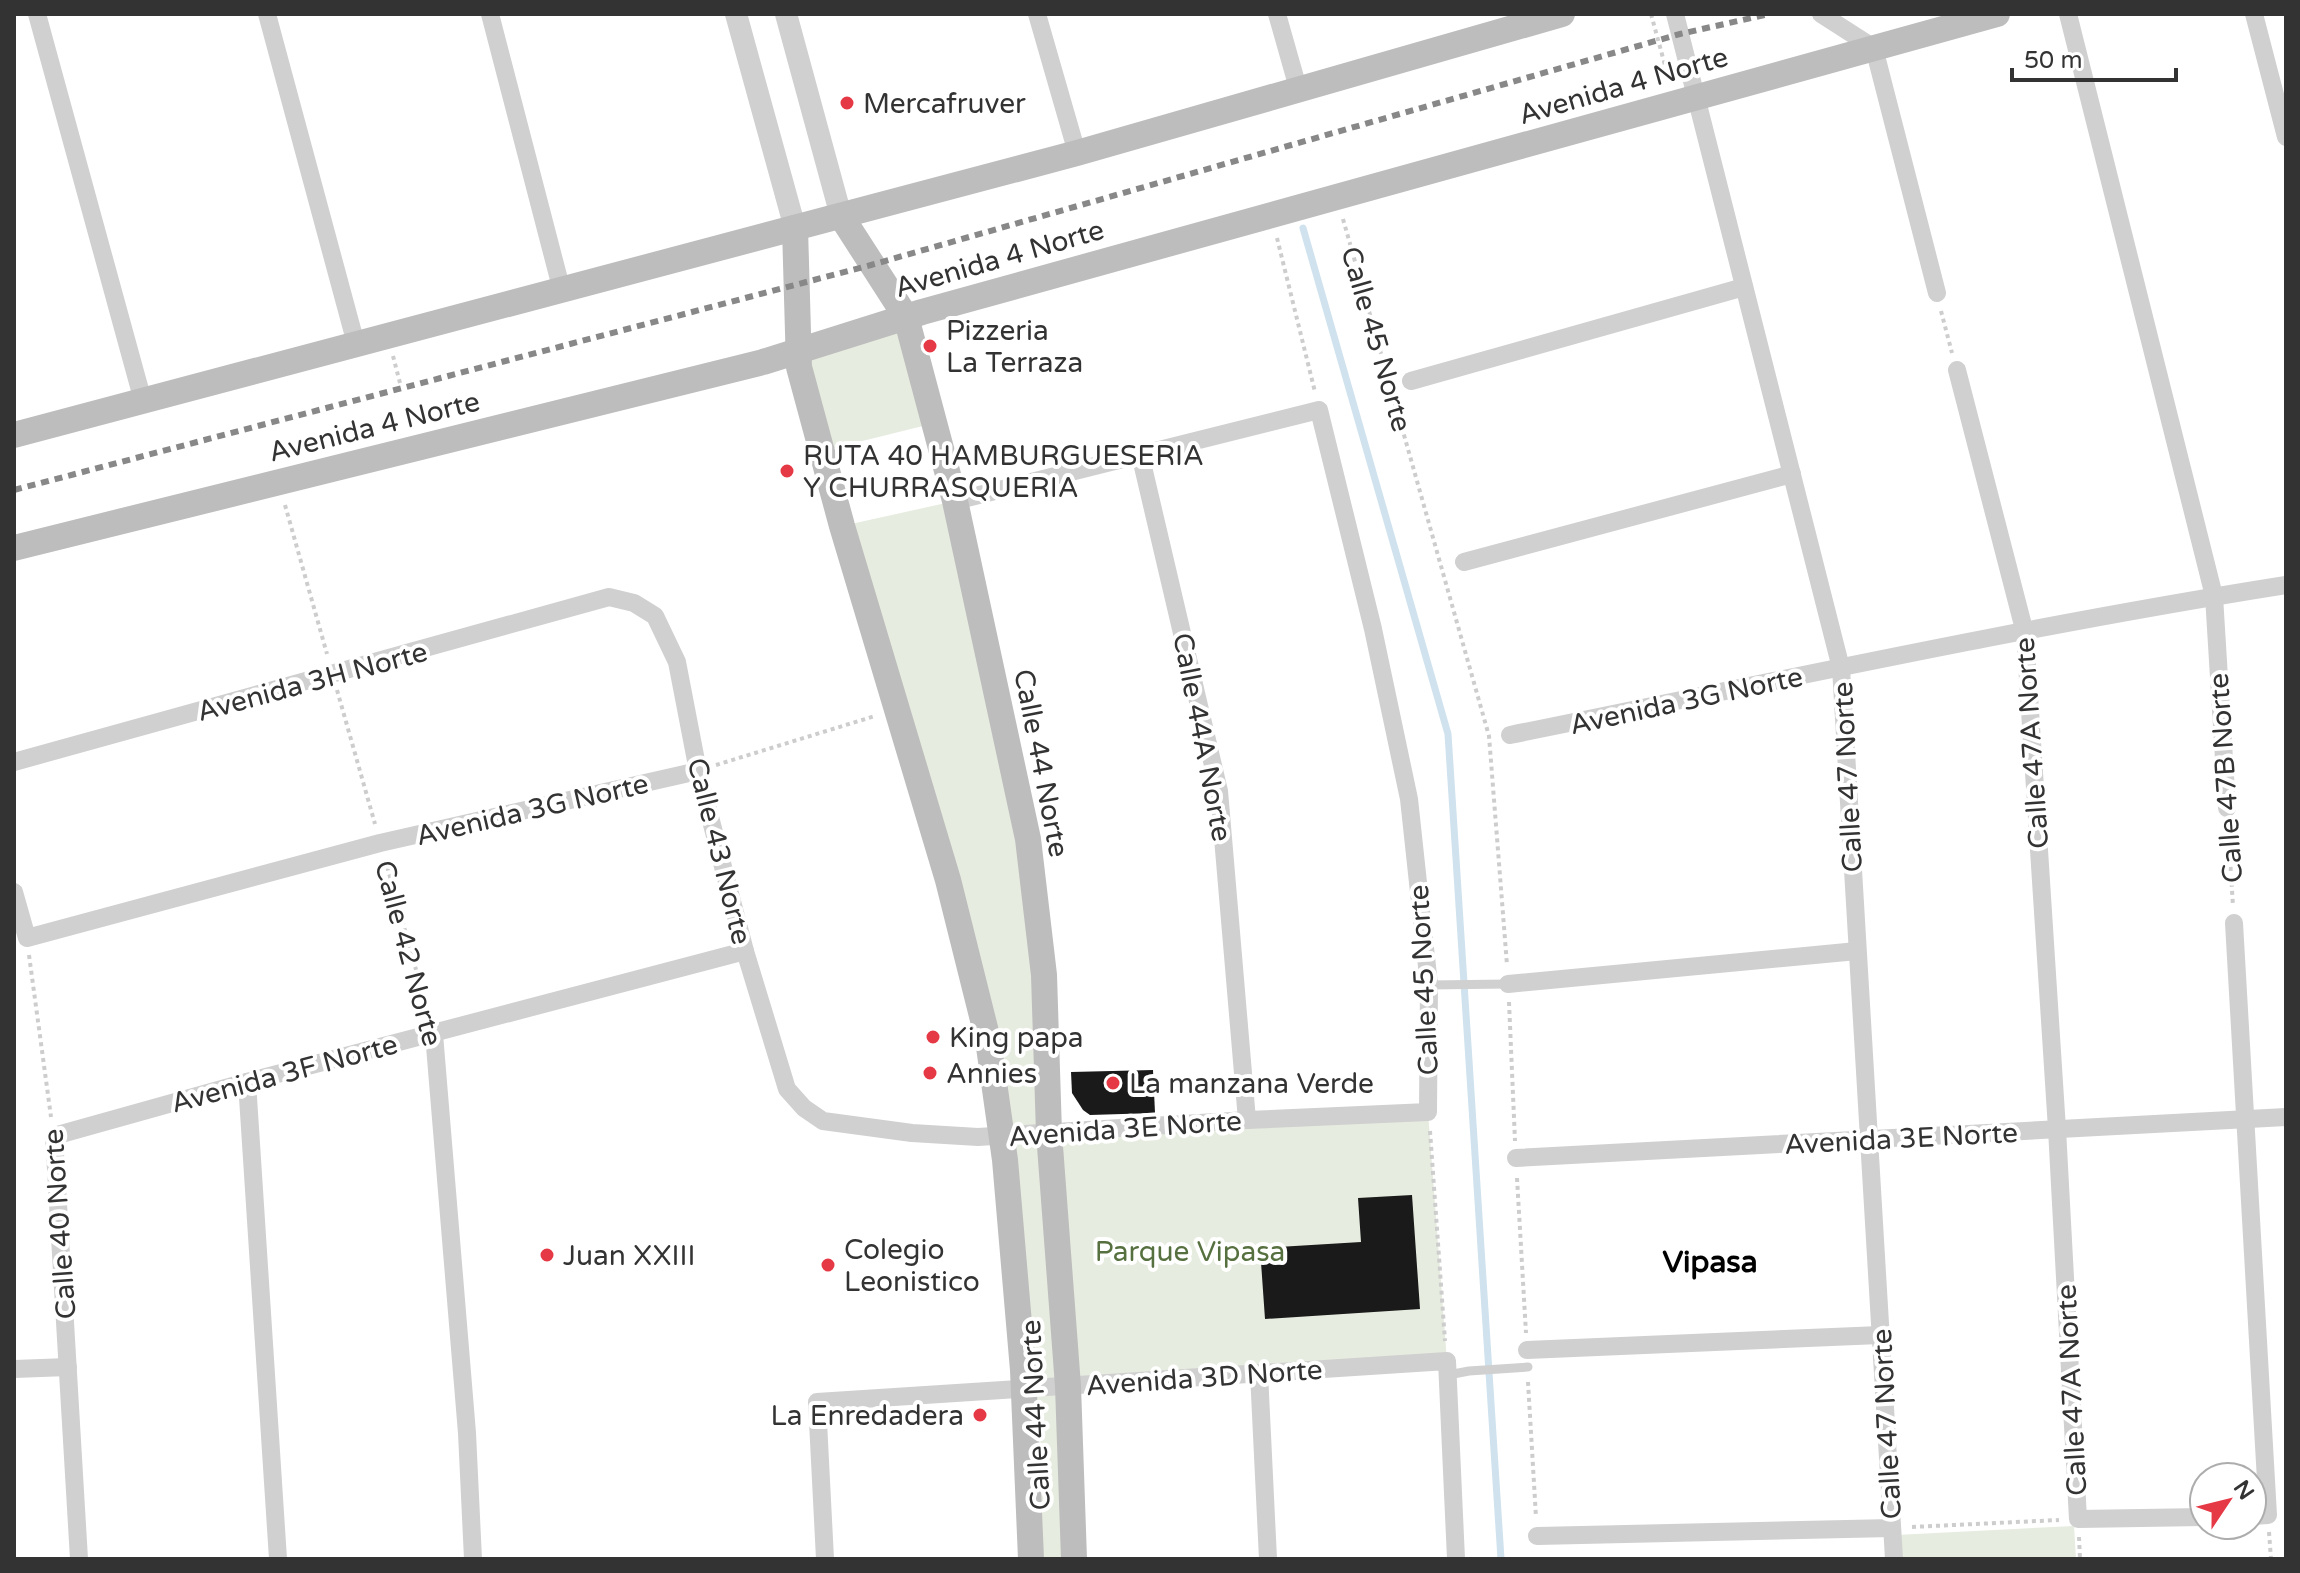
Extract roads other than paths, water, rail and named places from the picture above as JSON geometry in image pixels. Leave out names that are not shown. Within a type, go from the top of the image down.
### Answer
[{"type":"main road","points":[[14,435],[1077,153],[1562,14]]},
{"type":"main road","name":"Avenida 4 Norte","points":[[14,548],[799,352],[906,317],[1997,14]]},
{"type":"main road","name":"Calle 44 Norte","points":[[841,216],[906,317],[955,501],[1028,839],[1044,975],[1049,1133],[1068,1386],[1074,1559]]},
{"type":"main road","name":"Calle 44 Norte","points":[[795,228],[799,367],[842,526],[948,880],[984,1026],[1003,1136],[1025,1389],[1031,1559]]},
{"type":"street","points":[[37,14],[143,401]]},
{"type":"street","points":[[267,14],[356,344]]},
{"type":"street","points":[[490,14],[562,291]]},
{"type":"street","name":"Calle 44 Norte","points":[[736,14],[795,228]]},
{"type":"street","name":"Calle 44 Norte","points":[[786,14],[841,216]]},
{"type":"street","points":[[1037,14],[1077,153]]},
{"type":"street","points":[[1277,14],[1298,88]]},
{"type":"street","name":"Calle 47 Norte","points":[[1675,14],[1841,668],[1880,1335],[1901,1528],[1894,1559]]},
{"type":"street","points":[[1821,14],[1874,48],[1937,293]]},
{"type":"street","name":"Calle 47B Norte","points":[[2068,14],[2214,596],[2227,808]]},
{"type":"street","points":[[2254,14],[2286,137]]},
{"type":"street","points":[[1411,381],[1744,287]]},
{"type":"street","name":"Calle 47A Norte","points":[[1957,370],[2025,633],[2078,1519],[2188,1517]]},
{"type":"street","name":"Calle 45 Norte","points":[[1140,454],[1319,410],[1376,643],[1403,770],[1429,985],[1428,1112]]},
{"type":"street","points":[[955,501],[1140,454]]},
{"type":"street","name":"Calle 44A Norte","points":[[1140,454],[1219,791],[1247,1120]]},
{"type":"street","points":[[1464,562],[1792,474]]},
{"type":"street","name":"Avenida 3G Norte","points":[[1510,735],[1841,668],[2286,585]]},
{"type":"street","name":"Avenida 3H Norte","points":[[14,762],[609,597]]},
{"type":"street","name":"Calle 43 Norte","points":[[609,597],[634,603],[655,616],[677,662],[698,771],[745,951],[787,1089],[804,1108],[823,1121]]},
{"type":"street","name":"Avenida 3G Norte","points":[[14,892],[27,938],[380,843],[698,771]]},
{"type":"street","name":"Calle 47B Norte","points":[[2234,923],[2258,1461]]},
{"type":"street","name":"Avenida 3F Norte","points":[[54,1136],[745,951]]},
{"type":"street","points":[[1501,984],[1857,951]]},
{"type":"street","name":"Calle 42 Norte","points":[[434,1034],[467,1433],[473,1559]]},
{"type":"street","points":[[247,1082],[278,1559]]},
{"type":"street","name":"Avenida 3E Norte","points":[[823,1121],[912,1133],[978,1137],[1428,1112]]},
{"type":"street","name":"Avenida 3E Norte","points":[[1516,1158],[2286,1117]]},
{"type":"street","name":"Calle 40 Norte","points":[[54,1136],[79,1559]]},
{"type":"street","points":[[1527,1359],[1880,1335]]},
{"type":"street","points":[[14,1369],[68,1367]]},
{"type":"street","points":[[1447,1368],[1456,1559]]},
{"type":"street","name":"Avenida 3D Norte","points":[[825,1559],[817,1402],[1259,1373],[1447,1368]]},
{"type":"street","points":[[1259,1373],[1268,1559]]},
{"type":"street","points":[[1537,1536],[1901,1528]]},
{"type":"lane","points":[[1429,985],[1501,984]]},
{"type":"lane","points":[[1447,1368],[1469,1371],[1499,1369],[1527,1359]]},
{"type":"waterway","points":[[1303,228],[1448,734],[1501,1559]]},
{"type":"railway","points":[[14,490],[871,265],[1680,34],[1769,14]]},
{"type":"place","name":"Mercafruver","points":[[847,103]]},
{"type":"place","name":"Pizzeria La Terraza","points":[[930,346]]},
{"type":"place","name":"RUTA 40 HAMBURGUESERIA Y CHURRASQUERIA","points":[[787,471]]},
{"type":"place","name":"King papa","points":[[933,1037]]},
{"type":"place","name":"Annies","points":[[930,1073]]},
{"type":"place","name":"La manzana Verde","points":[[1113,1083]]},
{"type":"place","name":"Juan XXIII","points":[[547,1255]]},
{"type":"place","name":"Colegio Leonistico","points":[[828,1265]]},
{"type":"place","name":"La Enredadera","points":[[980,1415]]},
{"type":"district","name":"Vipasa","points":[[1710,1262]]},
{"type":"park label","name":"Parque Vipasa","points":[[1190,1251]]}]
